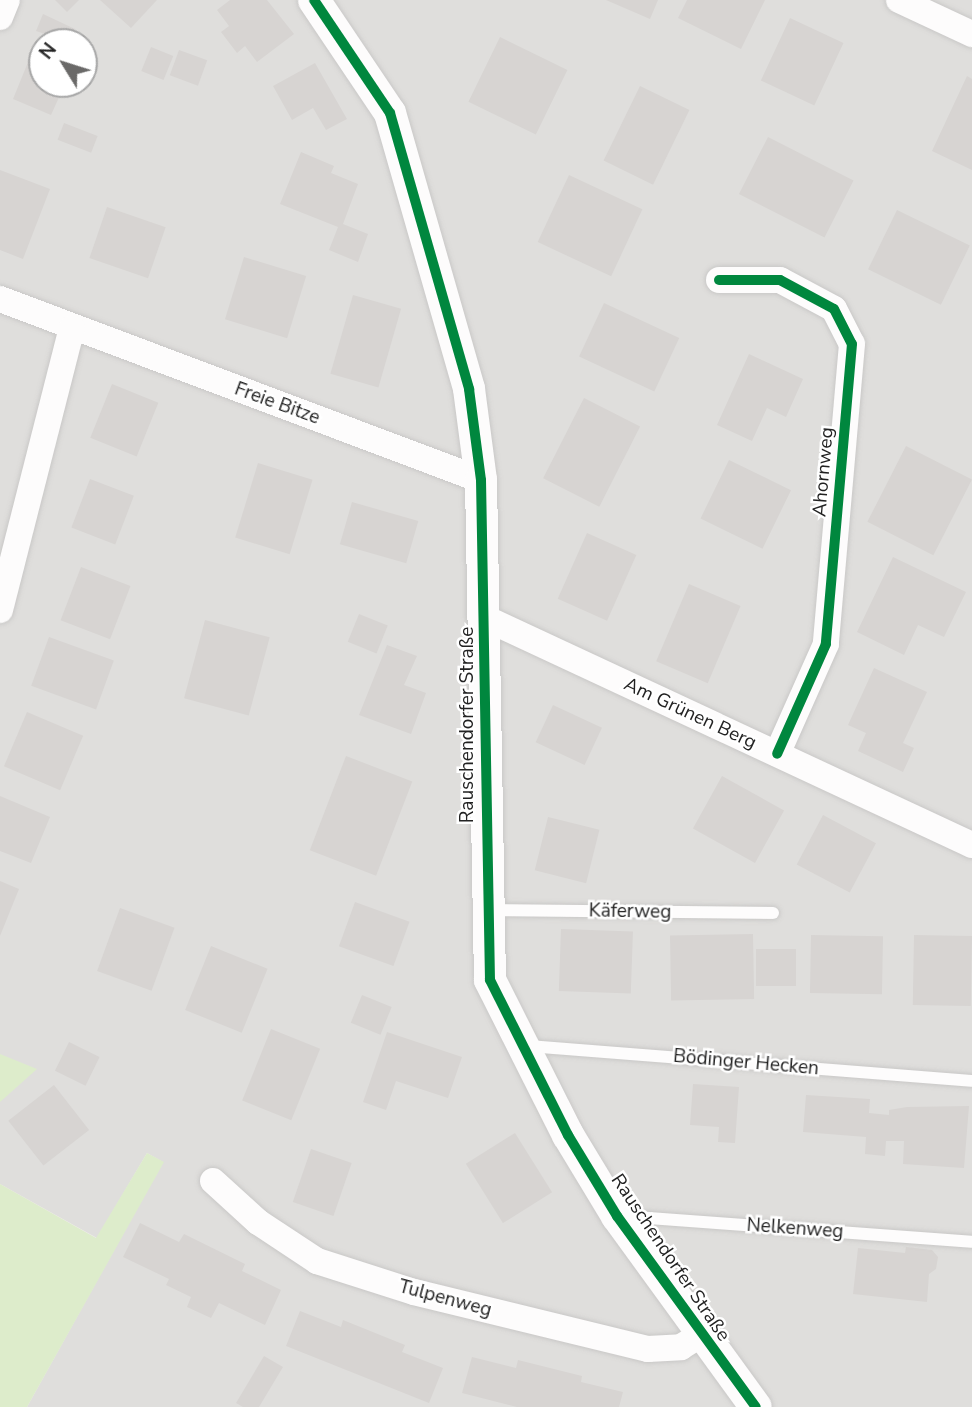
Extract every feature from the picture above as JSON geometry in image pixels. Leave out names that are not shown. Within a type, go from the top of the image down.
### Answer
[{"type":"street","points":[[0,17],[7,0]]},
{"type":"street","name":"Rauschendorfer Straße","points":[[314,0],[390,113],[469,389],[481,480],[485,618],[486,910],[490,980],[520,1046],[617,1216],[700,1335],[756,1407]]},
{"type":"street","points":[[899,0],[972,34]]},
{"type":"street","name":"Ahornweg","points":[[719,281],[780,280],[834,309],[852,344],[826,644],[777,754]]},
{"type":"street","name":"Freie Bitze","points":[[0,299],[481,480]]},
{"type":"street","points":[[0,610],[72,328]]},
{"type":"street","name":"Am Grünen Berg","points":[[485,618],[972,845]]},
{"type":"street","name":"Tulpenweg","points":[[214,1181],[258,1222],[317,1261],[414,1292],[648,1349],[681,1347],[700,1335]]},
{"type":"lane","name":"Käferweg","points":[[486,910],[773,913]]},
{"type":"lane","name":"Bödinger Hecken","points":[[520,1046],[972,1081]]},
{"type":"lane","name":"Nelkenweg","points":[[617,1216],[972,1242]]},
{"type":"shaded area","points":[[0,0],[972,0],[972,1407],[27,1407],[163,1162],[147,1153],[97,1238],[0,1184]]},
{"type":"green space","points":[[0,1054],[37,1069],[0,1102]]},
{"type":"green space","points":[[147,1153],[164,1162],[27,1407],[0,1407],[0,1184],[96,1238]]},
{"type":"building","points":[[55,0],[79,0],[67,12]]},
{"type":"building","points":[[100,0],[157,0],[131,28]]},
{"type":"building","points":[[230,0],[267,0],[294,34],[257,62],[245,46],[237,53],[221,32],[229,26],[217,10]]},
{"type":"building","points":[[606,0],[658,0],[650,19]]},
{"type":"building","points":[[687,0],[765,0],[741,49],[678,18]]},
{"type":"building","points":[[43,14],[73,28],[37,28]]},
{"type":"building","points":[[790,18],[843,43],[814,105],[761,81]]},
{"type":"building","points":[[500,37],[567,70],[536,135],[468,102]]},
{"type":"building","points":[[151,47],[173,56],[164,80],[141,71]]},
{"type":"building","points":[[179,50],[207,60],[198,86],[170,75]]},
{"type":"building","points":[[28,62],[28,98],[59,98],[51,115],[13,99]]},
{"type":"building","points":[[315,63],[347,119],[326,130],[313,108],[292,120],[273,86]]},
{"type":"building","points":[[967,76],[972,79],[972,170],[932,151]]},
{"type":"building","points":[[640,86],[689,110],[653,185],[604,161]]},
{"type":"building","points":[[64,123],[98,136],[91,153],[58,140]]},
{"type":"building","points":[[768,137],[854,181],[824,238],[739,194]]},
{"type":"building","points":[[301,152],[334,166],[331,173],[358,184],[343,224],[368,234],[358,262],[329,250],[338,227],[280,204]]},
{"type":"building","points":[[0,170],[50,189],[23,259],[0,250]]},
{"type":"building","points":[[569,175],[642,209],[611,276],[538,242]]},
{"type":"building","points":[[107,207],[166,227],[148,278],[89,258]]},
{"type":"building","points":[[897,210],[970,246],[941,305],[868,269]]},
{"type":"building","points":[[244,257],[306,276],[287,338],[225,319]]},
{"type":"building","points":[[353,295],[401,309],[378,388],[330,374]]},
{"type":"building","points":[[604,303],[679,338],[654,392],[579,356]]},
{"type":"building","points":[[749,354],[803,379],[786,417],[767,408],[752,441],[717,425]]},
{"type":"building","points":[[112,384],[158,403],[137,457],[90,438]]},
{"type":"building","points":[[584,398],[640,427],[599,507],[543,478]]},
{"type":"building","points":[[906,446],[972,480],[933,555],[867,522]]},
{"type":"building","points":[[729,460],[791,490],[763,549],[701,518]]},
{"type":"building","points":[[258,463],[313,480],[290,554],[235,538]]},
{"type":"building","points":[[90,479],[134,496],[115,544],[71,528]]},
{"type":"building","points":[[352,502],[418,521],[406,563],[340,544]]},
{"type":"building","points":[[587,533],[636,555],[607,621],[558,599]]},
{"type":"building","points":[[893,557],[966,592],[944,637],[918,625],[904,655],[857,632]]},
{"type":"building","points":[[81,567],[130,586],[110,639],[61,620]]},
{"type":"building","points":[[689,584],[741,606],[708,683],[656,661]]},
{"type":"building","points":[[359,614],[388,626],[377,653],[348,642]]},
{"type":"building","points":[[205,620],[270,637],[249,716],[184,698]]},
{"type":"building","points":[[49,637],[114,661],[96,709],[31,686]]},
{"type":"building","points":[[387,645],[417,656],[404,685],[426,693],[411,734],[359,715]]},
{"type":"building","points":[[874,668],[927,692],[903,743],[914,748],[903,772],[858,751],[866,733],[848,725]]},
{"type":"building","points":[[553,705],[602,728],[585,765],[536,742]]},
{"type":"building","points":[[27,712],[83,736],[60,790],[4,766]]},
{"type":"building","points":[[346,756],[412,781],[376,876],[310,850]]},
{"type":"building","points":[[722,776],[784,810],[755,863],[693,828]]},
{"type":"building","points":[[0,796],[50,817],[31,863],[0,851]]},
{"type":"building","points":[[823,815],[876,843],[850,893],[797,864]]},
{"type":"building","points":[[548,817],[599,830],[586,883],[535,870]]},
{"type":"building","points":[[0,881],[19,889],[0,936]]},
{"type":"building","points":[[355,902],[410,922],[393,966],[339,946]]},
{"type":"building","points":[[120,908],[175,928],[152,991],[97,971]]},
{"type":"building","points":[[561,929],[633,932],[631,993],[559,991]]},
{"type":"building","points":[[753,934],[754,999],[671,1000],[670,935]]},
{"type":"building","points":[[811,935],[883,936],[882,994],[810,993]]},
{"type":"building","points":[[914,935],[972,936],[971,1006],[913,1005]]},
{"type":"building","points":[[211,946],[268,969],[242,1033],[185,1010]]},
{"type":"building","points":[[756,949],[796,949],[796,986],[756,986]]},
{"type":"building","points":[[362,995],[392,1007],[380,1035],[351,1023]]},
{"type":"building","points":[[271,1029],[320,1049],[291,1120],[242,1100]]},
{"type":"building","points":[[387,1032],[462,1057],[448,1098],[396,1081],[386,1110],[363,1102]]},
{"type":"building","points":[[69,1042],[100,1057],[86,1086],[55,1071]]},
{"type":"building","points":[[693,1084],[739,1087],[735,1143],[718,1142],[719,1127],[690,1125]]},
{"type":"building","points":[[54,1085],[89,1130],[43,1166],[8,1121]]},
{"type":"building","points":[[806,1095],[870,1099],[869,1113],[889,1115],[889,1110],[907,1107],[969,1106],[964,1168],[903,1164],[904,1141],[886,1141],[885,1156],[865,1154],[866,1137],[803,1132]]},
{"type":"building","points":[[515,1133],[552,1192],[503,1223],[466,1164]]},
{"type":"building","points":[[311,1149],[352,1163],[333,1216],[293,1202]]},
{"type":"building","points":[[140,1223],[179,1242],[184,1234],[245,1264],[242,1271],[281,1290],[265,1325],[219,1303],[211,1318],[187,1307],[191,1297],[166,1285],[169,1279],[123,1257]]},
{"type":"building","points":[[906,1247],[932,1250],[938,1257],[936,1269],[929,1274],[927,1302],[853,1294],[858,1248],[905,1253]]},
{"type":"building","points":[[300,1311],[341,1327],[343,1320],[405,1345],[402,1352],[443,1368],[429,1403],[286,1346]]},
{"type":"building","points":[[264,1356],[283,1367],[259,1407],[243,1407],[236,1403]]},
{"type":"building","points":[[472,1357],[516,1368],[518,1360],[582,1376],[581,1382],[623,1392],[619,1407],[517,1407],[462,1393]]},
{"type":"cycle path","points":[[314,0],[390,113],[469,389],[481,480],[490,980],[568,1135],[617,1216],[756,1407]]},
{"type":"cycle path","points":[[719,280],[780,280],[834,309],[852,344],[826,644],[777,754]]}]
